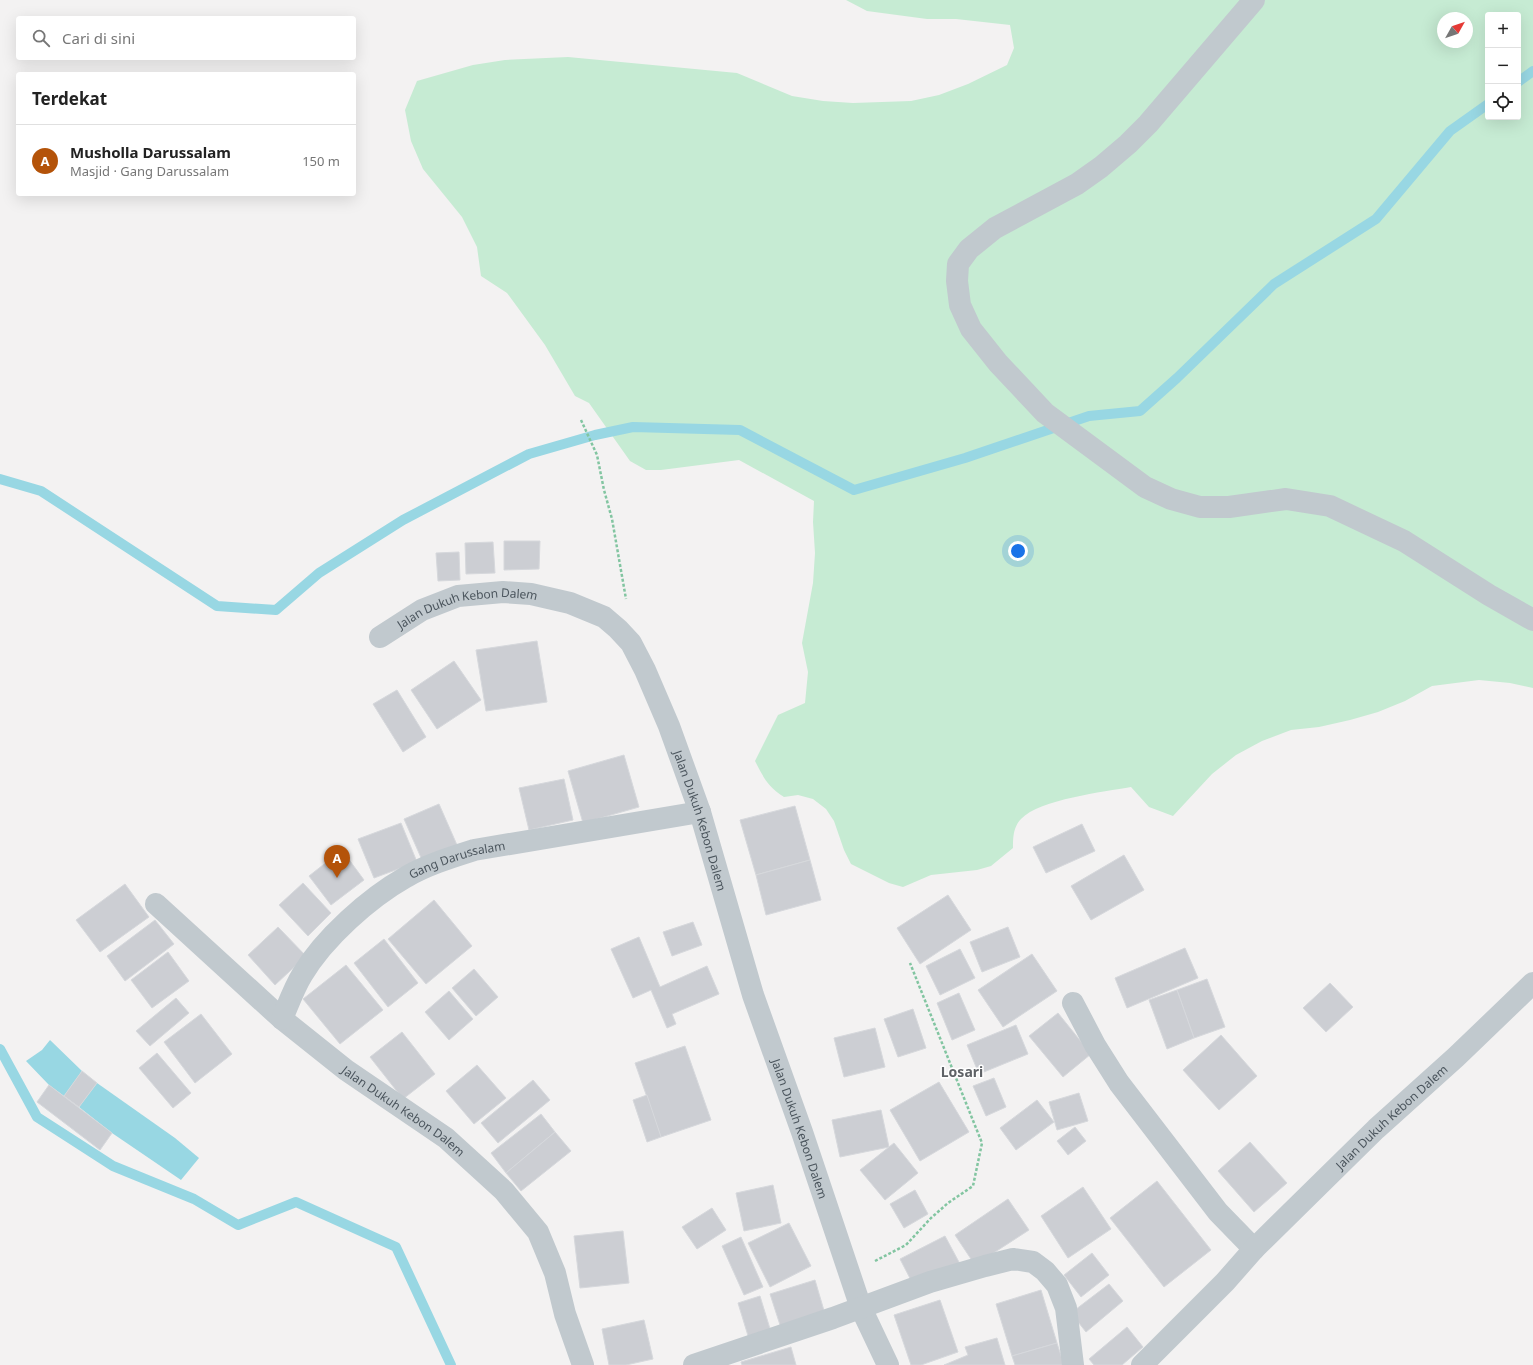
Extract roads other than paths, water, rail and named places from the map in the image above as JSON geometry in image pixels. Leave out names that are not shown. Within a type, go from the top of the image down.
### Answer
[{"type":"street","points":[[1254,0],[1148,124],[1128,144],[1101,167],[1076,184],[995,228],[969,249],[958,264],[957,281],[960,305],[971,329],[998,363],[1045,413],[1144,487],[1172,499],[1200,507],[1230,507],[1286,499],[1330,506],[1404,541],[1489,595],[1533,620]]},
{"type":"street","name":"Jalan Dukuh Kebon Dalem","points":[[380,637],[422,610],[458,596],[503,592],[532,594],[570,603],[604,617],[618,629],[631,644],[645,670],[669,726],[700,812],[753,995],[802,1132],[861,1308],[888,1365]]},
{"type":"street","name":"Gang Darussalam","points":[[282,1019],[301,976],[314,956],[354,916],[383,892],[407,876],[454,856],[474,850],[700,812]]},
{"type":"street","name":"Jalan Dukuh Kebon Dalem","points":[[156,904],[203,945],[282,1019],[346,1070],[446,1138],[504,1191],[538,1232],[555,1273],[565,1314],[583,1365]]},
{"type":"street","name":"Jalan Dukuh Kebon Dalem","points":[[1142,1365],[1225,1282],[1254,1249],[1376,1129],[1456,1057],[1531,985]]},
{"type":"street","points":[[1073,1002],[1095,1046],[1119,1083],[1218,1212],[1254,1249]]},
{"type":"street","points":[[694,1365],[861,1308],[930,1282],[1013,1259],[1033,1262],[1045,1271],[1057,1285],[1066,1308],[1073,1365]]},
{"type":"water","points":[[50,1040],[82,1071],[64,1096],[49,1085],[26,1061],[42,1050]]},
{"type":"water","points":[[97,1083],[175,1138],[199,1158],[181,1180],[112,1133],[79,1107]]},
{"type":"waterway","points":[[1521,80],[1533,71]]},
{"type":"waterway","points":[[0,479],[41,491],[217,606],[276,610],[319,573],[403,520],[529,454],[595,435],[633,427],[740,430],[854,490],[965,458],[1089,416],[1140,411],[1177,378],[1274,284],[1376,219],[1450,131],[1485,106]]},
{"type":"waterway","points":[[0,1049],[37,1117],[113,1166],[194,1199],[238,1225],[296,1202],[396,1247],[451,1365]]},
{"type":"place","name":"Musholla Darussalam","points":[[337,878]]},
{"type":"district","name":"Losari","points":[[962,1071]]}]
